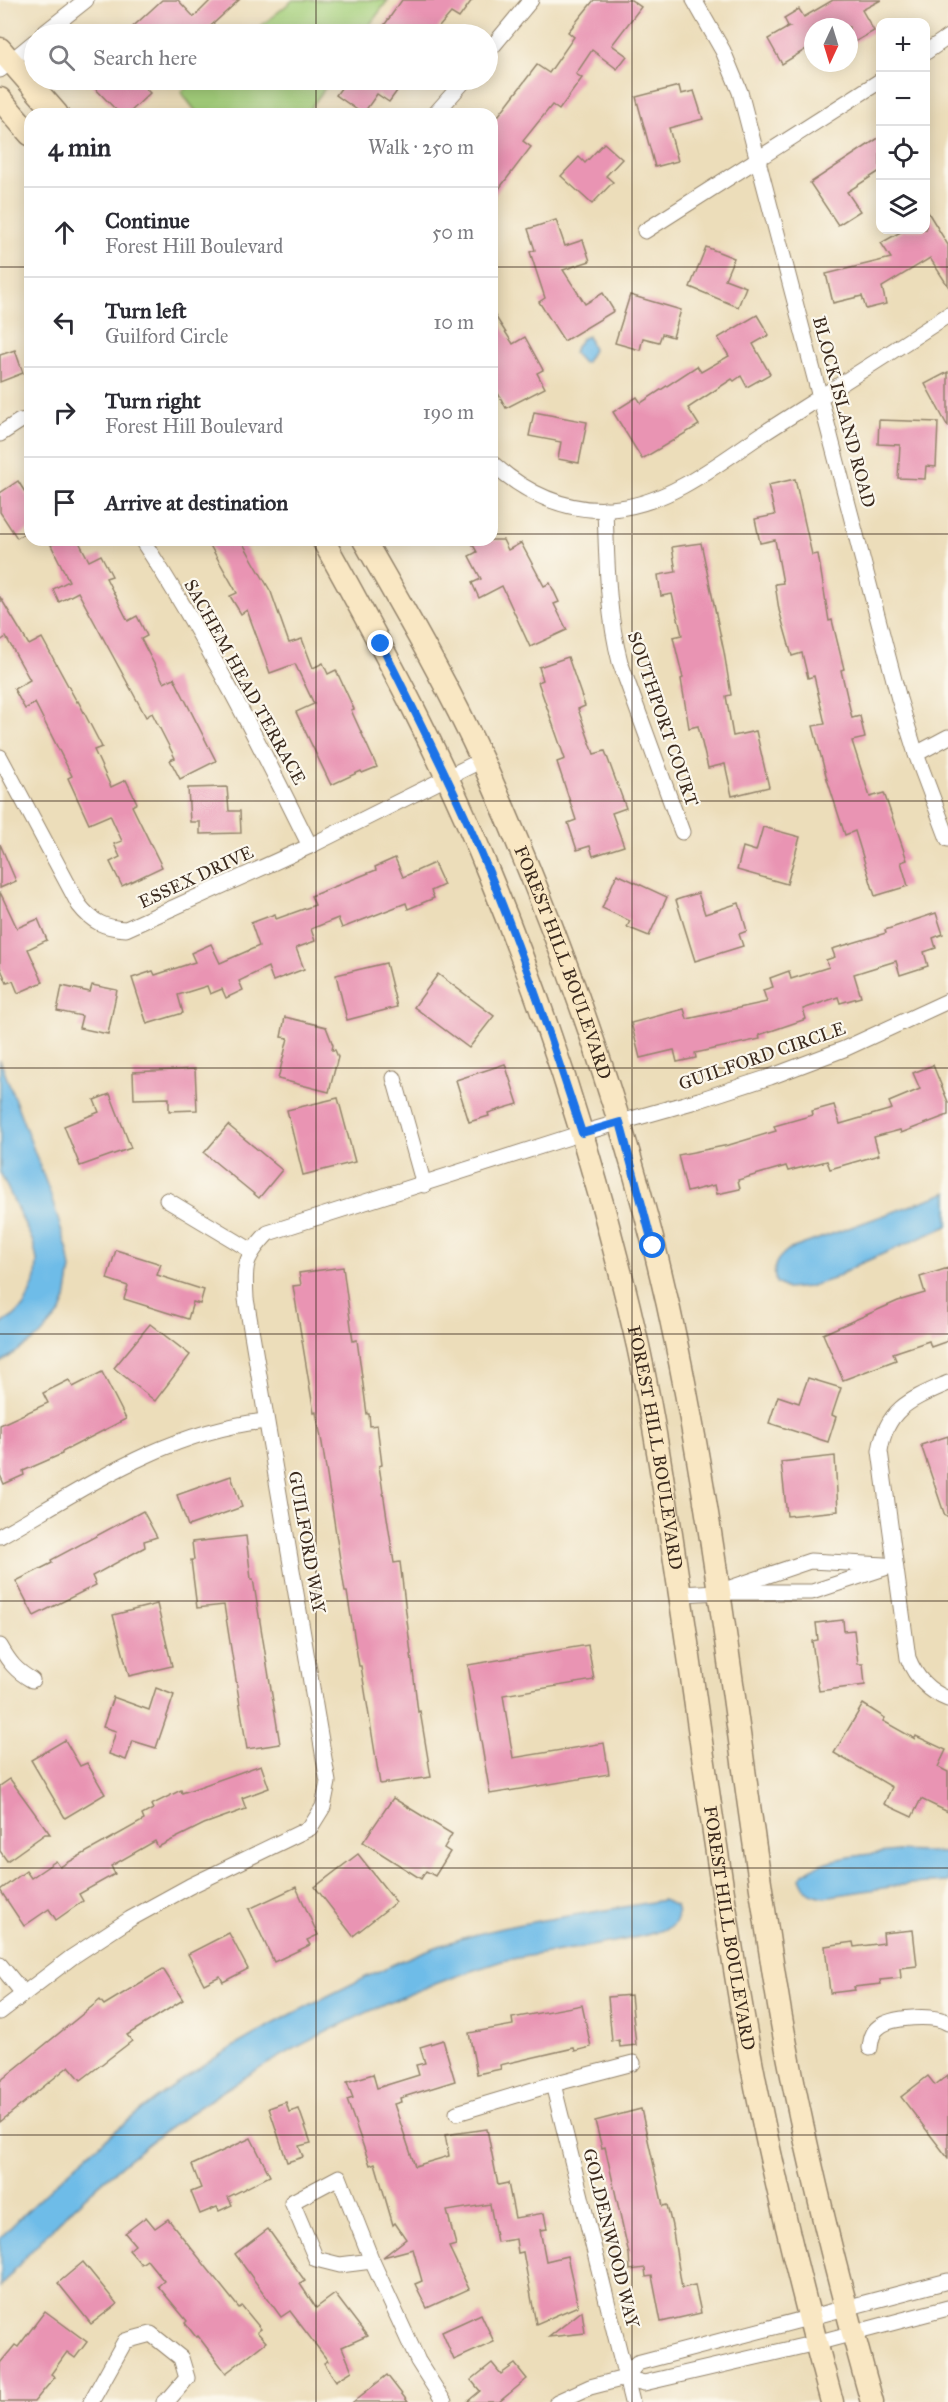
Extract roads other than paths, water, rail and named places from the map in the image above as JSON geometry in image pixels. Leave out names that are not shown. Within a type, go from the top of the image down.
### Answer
[{"type":"main road","points":[[4,60],[24,80]]},
{"type":"main road","points":[[33,90],[51,108]]},
{"type":"main road","points":[[0,99],[24,127]]},
{"type":"main road","name":"FOREST HILL BOULEVARD","points":[[326,546],[381,644],[447,777],[492,878],[536,992],[582,1133],[616,1254],[639,1352],[660,1458],[744,2022],[770,2155],[809,2319],[832,2402]]},
{"type":"main road","name":"FOREST HILL BOULEVARD","points":[[367,546],[418,636],[482,760],[568,973],[620,1122],[676,1343],[697,1450],[781,2014],[807,2147],[845,2308],[872,2402]]},
{"type":"street","points":[[56,24],[86,0]]},
{"type":"street","points":[[498,40],[531,0]]},
{"type":"street","name":"BLOCK ISLAND ROAD","points":[[694,0],[723,51],[740,92],[899,699],[916,754],[948,839]]},
{"type":"street","points":[[930,49],[948,37]]},
{"type":"street","points":[[4,60],[24,48]]},
{"type":"street","points":[[645,231],[876,84]]},
{"type":"street","points":[[440,108],[456,90]]},
{"type":"street","points":[[498,469],[509,479],[542,498],[566,506],[605,509],[646,503],[669,493],[948,315]]},
{"type":"street","points":[[0,434],[24,420]]},
{"type":"street","name":"SOUTHPORT COURT","points":[[605,509],[608,596],[613,636],[620,662],[682,832]]},
{"type":"street","name":"SACHEM HEAD TERRACE","points":[[146,546],[214,660],[264,752],[310,846]]},
{"type":"street","points":[[916,754],[948,737]]},
{"type":"street","name":"ESSEX DRIVE","points":[[0,757],[87,916],[99,924],[126,929],[310,846],[482,760]]},
{"type":"street","name":"GUILFORD CIRCLE","points":[[582,1133],[770,1077],[844,1049],[948,1001]]},
{"type":"street","points":[[394,1078],[424,1185]]},
{"type":"street","points":[[167,1200],[252,1251],[268,1233],[582,1133]]},
{"type":"street","name":"GUILFORD WAY","points":[[0,2012],[72,1957],[130,1919],[190,1886],[310,1828],[323,1806],[328,1782],[246,1299],[245,1276],[252,1251]]},
{"type":"street","points":[[948,1383],[911,1399],[893,1416],[882,1439],[880,1466],[908,1658],[920,1680],[929,1689],[948,1699]]},
{"type":"street","points":[[0,1536],[82,1487],[130,1462],[208,1431],[266,1421]]},
{"type":"street","points":[[719,1592],[810,1561],[894,1565]]},
{"type":"street","points":[[680,1594],[812,1592],[894,1565]]},
{"type":"street","points":[[0,1646],[10,1664],[32,1680]]},
{"type":"street","points":[[0,1965],[23,1993]]},
{"type":"street","points":[[870,2048],[872,2035],[880,2025],[920,2016],[933,2016],[948,2023]]},
{"type":"street","points":[[458,2113],[633,2063]]},
{"type":"street","name":"GOLDENWOOD WAY","points":[[553,2084],[632,2402]]},
{"type":"street","points":[[372,2261],[340,2265],[316,2259],[292,2202],[339,2177],[372,2261],[418,2361],[444,2402]]},
{"type":"street","points":[[625,2378],[637,2363],[948,2281]]},
{"type":"street","points":[[558,2402],[590,2386],[625,2378],[644,2383],[816,2343],[948,2308]]},
{"type":"street","points":[[91,2402],[125,2341],[151,2334],[181,2358],[186,2378],[164,2402]]},
{"type":"water","points":[[588,336],[593,350],[583,363],[573,352],[581,339]]},
{"type":"water","points":[[0,1060],[50,1193],[68,1251],[71,1269],[66,1299],[61,1312],[40,1336],[0,1363],[0,1325],[25,1305],[36,1278],[37,1260],[33,1242],[0,1172]]},
{"type":"water","points":[[948,1192],[948,1226],[857,1265],[833,1279],[808,1287],[787,1289],[776,1283],[774,1272],[776,1264],[788,1250]]},
{"type":"water","points":[[897,1851],[948,1853],[948,1882],[910,1884],[824,1897],[809,1892],[800,1878],[807,1871],[831,1861]]},
{"type":"water","points":[[663,1900],[676,1906],[678,1914],[675,1923],[665,1929],[621,1940],[499,1962],[429,1986],[360,2016],[292,2050],[226,2089],[163,2133],[104,2180],[49,2232],[0,2287],[0,2238],[73,2167],[125,2123],[179,2082],[240,2043],[290,2015],[369,1976],[439,1946],[506,1927]]}]
